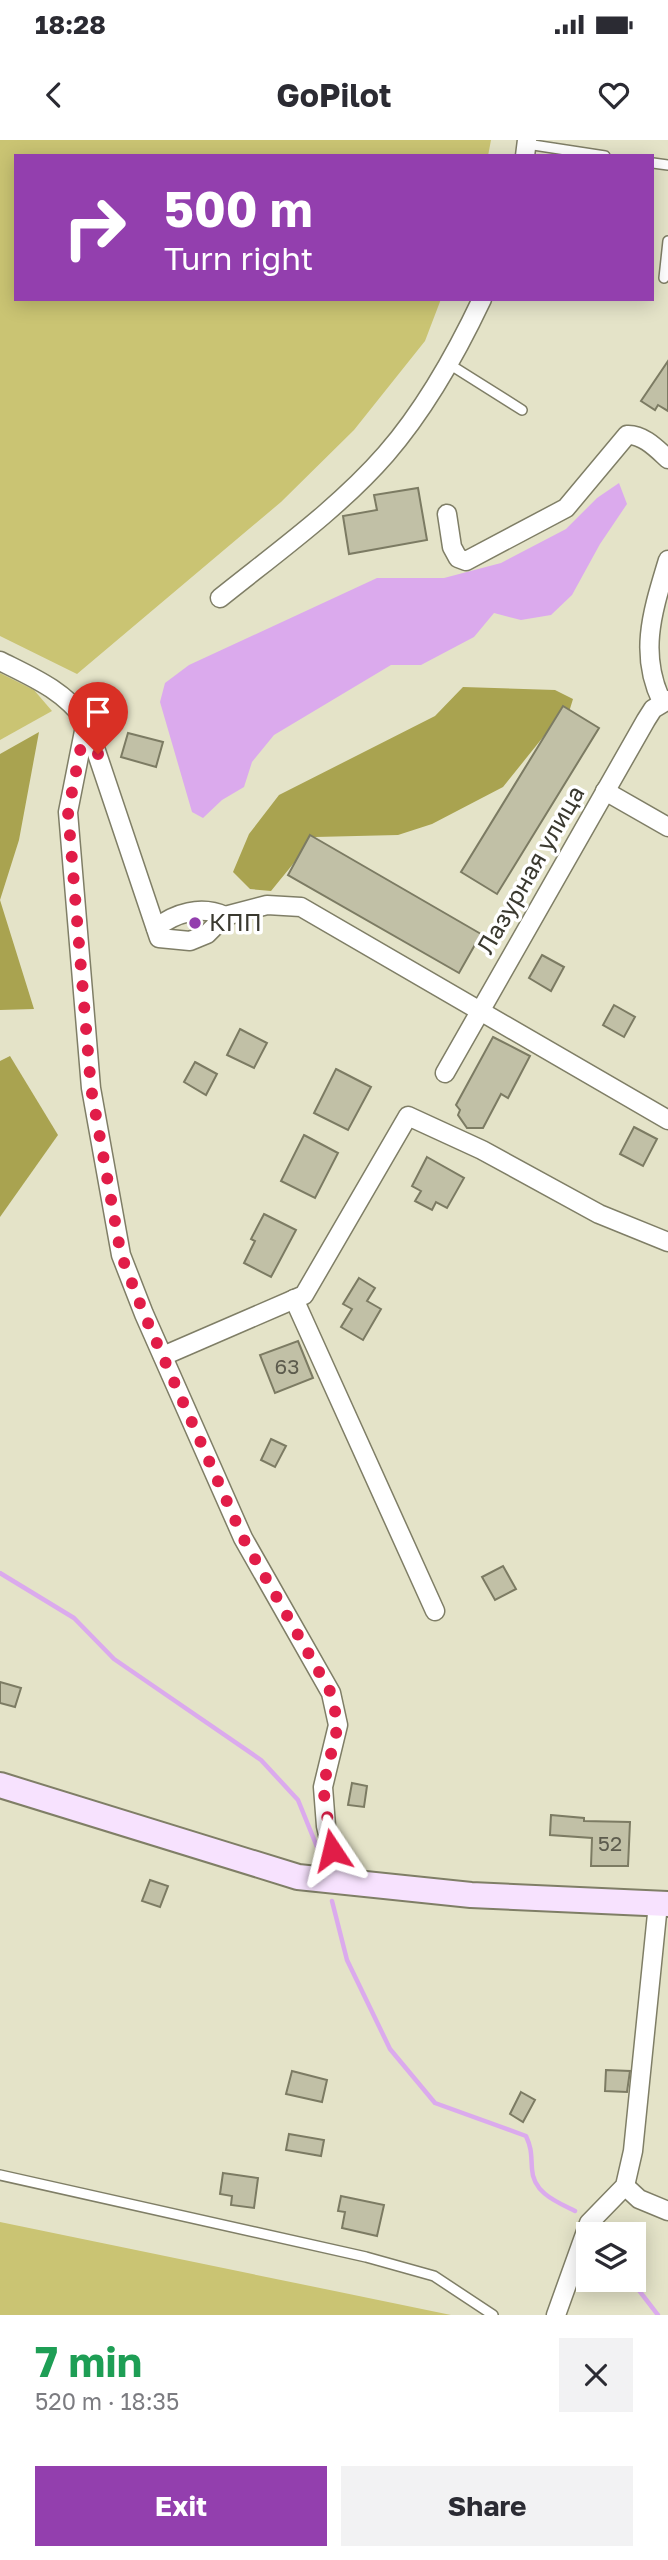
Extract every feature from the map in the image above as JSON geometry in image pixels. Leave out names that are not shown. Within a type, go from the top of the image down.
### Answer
[{"type":"street","points":[[220,598],[341,498],[385,456],[449,364],[481,301]]},
{"type":"street","points":[[447,514],[452,547],[458,558],[466,561],[566,509],[628,435],[647,442],[668,459]]},
{"type":"street","points":[[665,701],[653,684],[647,650],[651,619],[668,560]]},
{"type":"street","points":[[0,661],[54,687],[71,701],[86,721],[157,933]]},
{"type":"street","name":"Лазурная улица","points":[[445,1073],[653,709],[665,701]]},
{"type":"street","points":[[86,721],[68,812],[91,1088],[121,1255],[243,1538],[331,1693],[338,1725],[323,1787],[326,1826],[339,1883]]},
{"type":"street","points":[[605,791],[668,827]]},
{"type":"street","points":[[157,933],[190,941],[207,934],[225,916],[267,905],[301,907],[480,1008],[668,1120]]},
{"type":"street","points":[[157,933],[187,912],[209,911],[225,916]]},
{"type":"street","points":[[163,1356],[303,1295],[408,1116],[482,1150],[599,1214],[668,1242]]},
{"type":"street","points":[[294,1299],[435,1611]]},
{"type":"street","points":[[0,1785],[299,1877],[471,1895],[663,1904],[634,2151],[625,2186],[589,2222],[556,2315]]},
{"type":"street","points":[[625,2186],[639,2199],[668,2211]]},
{"type":"lane","points":[[527,147],[588,154]]},
{"type":"lane","points":[[664,278],[668,241]]},
{"type":"lane","points":[[449,364],[522,410]]},
{"type":"lane","points":[[0,2175],[366,2257],[423,2273],[475,2300],[493,2315]]},
{"type":"shaded area","points":[[0,140],[491,140],[488,154],[14,154],[14,301],[440,301],[425,341],[354,430],[281,502],[77,674],[0,636]]},
{"type":"shaded area","points":[[619,483],[627,504],[600,544],[572,595],[551,615],[521,620],[494,613],[474,637],[421,665],[391,665],[274,735],[252,762],[244,787],[222,800],[203,818],[192,812],[160,702],[165,683],[189,665],[377,578],[444,578],[501,563],[566,529],[597,498]]},
{"type":"shaded area","points":[[0,673],[34,690],[52,711],[0,740]]},
{"type":"shaded area","points":[[463,687],[555,690],[573,699],[569,712],[560,716],[503,787],[432,824],[398,835],[315,837],[271,891],[250,889],[233,872],[249,834],[279,795],[435,716]]},
{"type":"shaded area","points":[[39,732],[19,840],[0,900],[0,754]]},
{"type":"shaded area","points":[[0,900],[34,1009],[0,1010]]},
{"type":"shaded area","points":[[10,1056],[58,1135],[0,1217],[0,1061]]},
{"type":"shaded area","points":[[0,2222],[451,2315],[0,2315]]},
{"type":"building","points":[[668,361],[668,411],[658,405],[655,410],[641,401]]},
{"type":"building","points":[[418,488],[427,540],[349,554],[343,516],[377,510],[374,495]]},
{"type":"building","points":[[563,706],[599,728],[497,894],[461,872]]},
{"type":"building","points":[[128,733],[163,742],[156,767],[121,757]]},
{"type":"building","points":[[310,835],[481,934],[459,973],[288,875]]},
{"type":"building","points":[[542,955],[564,967],[551,991],[529,978]]},
{"type":"building","points":[[614,1005],[635,1017],[624,1037],[603,1025]]},
{"type":"building","points":[[240,1029],[267,1043],[254,1068],[227,1055]]},
{"type":"building","points":[[493,1037],[530,1056],[508,1098],[501,1094],[483,1128],[467,1128],[458,1115],[460,1110],[456,1105]]},
{"type":"building","points":[[195,1062],[217,1074],[206,1095],[184,1082]]},
{"type":"building","points":[[336,1069],[371,1087],[348,1130],[314,1113]]},
{"type":"building","points":[[634,1127],[657,1139],[643,1166],[620,1154]]},
{"type":"building","points":[[304,1135],[338,1153],[315,1198],[281,1181]]},
{"type":"building","points":[[427,1157],[464,1178],[447,1208],[436,1202],[432,1210],[415,1201],[421,1191],[412,1186]]},
{"type":"building","points":[[264,1214],[296,1230],[271,1277],[244,1263],[255,1241],[251,1239]]},
{"type":"building","points":[[359,1278],[375,1288],[367,1301],[381,1309],[363,1340],[341,1327],[352,1309],[343,1304]]},
{"type":"building","points":[[298,1341],[313,1378],[275,1393],[260,1355]]},
{"type":"building","points":[[271,1439],[286,1446],[275,1467],[261,1460]]},
{"type":"building","points":[[503,1566],[516,1589],[495,1600],[482,1577]]},
{"type":"building","points":[[0,1682],[21,1688],[15,1707],[0,1703]]},
{"type":"building","points":[[352,1783],[367,1786],[364,1807],[348,1805]]},
{"type":"building","points":[[551,1815],[584,1818],[584,1821],[630,1822],[628,1866],[591,1866],[592,1838],[550,1835]]},
{"type":"building","points":[[150,1880],[168,1886],[160,1907],[142,1901]]},
{"type":"building","points":[[606,2070],[630,2071],[627,2092],[605,2091]]},
{"type":"building","points":[[292,2071],[327,2080],[322,2102],[286,2094]]},
{"type":"building","points":[[521,2092],[535,2100],[523,2122],[510,2114]]},
{"type":"building","points":[[289,2134],[324,2140],[321,2156],[286,2150]]},
{"type":"building","points":[[223,2173],[258,2178],[254,2208],[231,2205],[232,2196],[220,2194]]},
{"type":"building","points":[[341,2196],[384,2205],[377,2236],[342,2228],[345,2212],[338,2211]]},
{"type":"waterway","points":[[0,1573],[74,1618],[114,1659],[261,1760],[298,1800],[324,1864]]},
{"type":"waterway","points":[[332,1901],[347,1960],[390,2049],[435,2103],[526,2136],[533,2177],[537,2184],[547,2196],[575,2211]]},
{"type":"waterway","points":[[640,2292],[658,2315]]},
{"type":"place","name":"КПП","points":[[195,923]]},
{"type":"route","points":[[98,754],[86,721],[68,812],[91,1088],[121,1255],[144,1314],[243,1538],[331,1693],[338,1725],[323,1787],[326,1826],[332,1850]]}]
